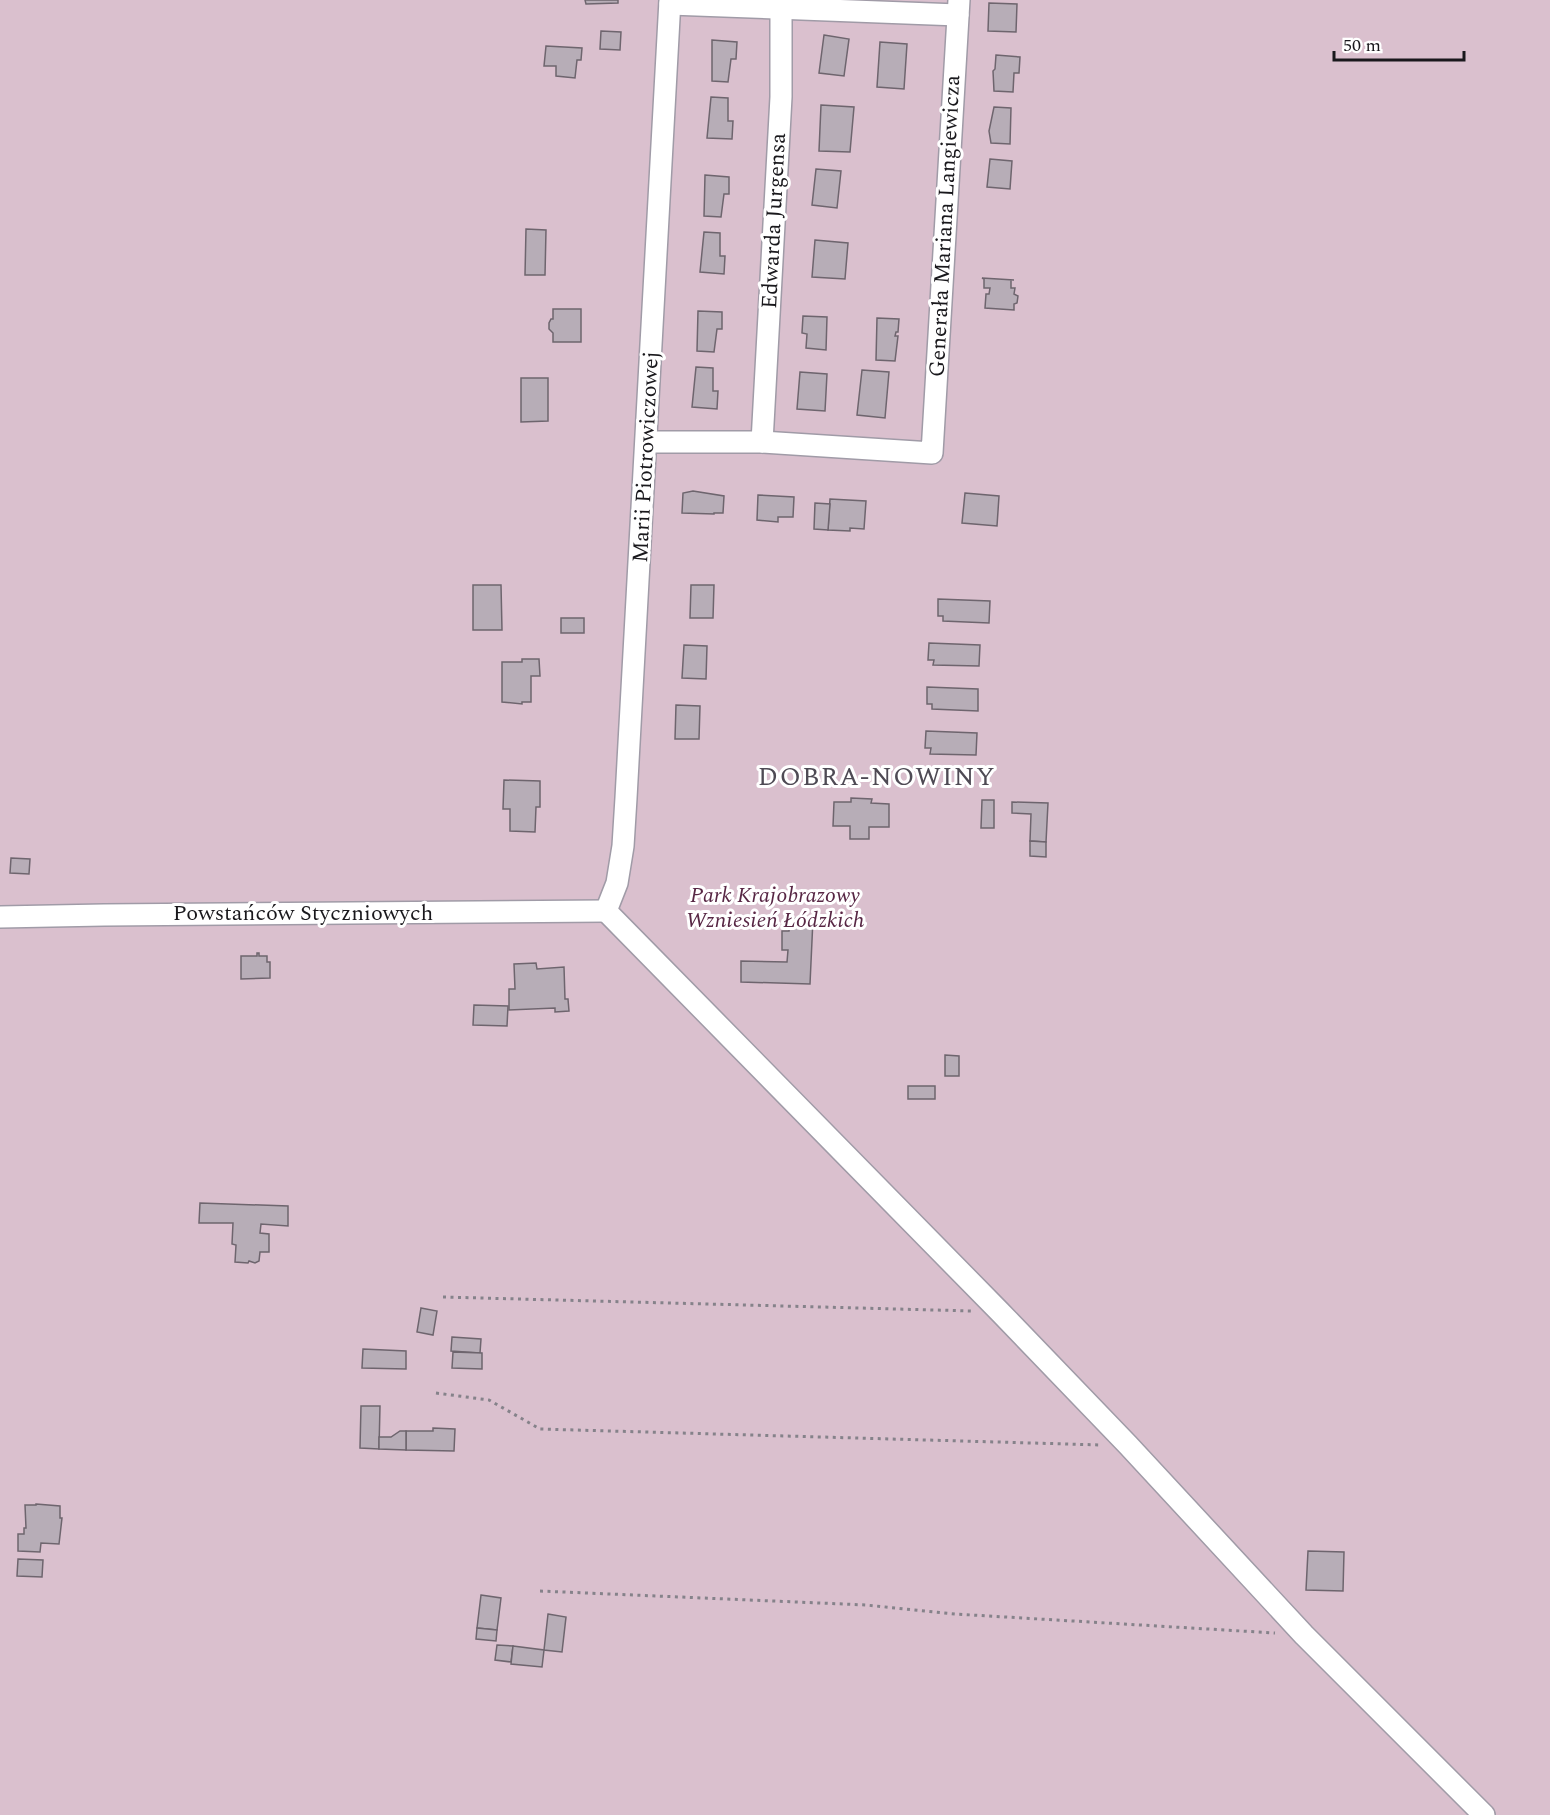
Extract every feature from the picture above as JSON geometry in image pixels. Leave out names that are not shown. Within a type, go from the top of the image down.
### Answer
[{"type":"street","points":[[670,2],[958,8]]},
{"type":"street","name":"Marii Piotrowiczowej","points":[[606,911],[617,883],[623,846],[670,2]]},
{"type":"street","name":"Edwarda Jurgensa","points":[[762,442],[780,97],[781,4]]},
{"type":"street","name":"Generała Mariana Langiewicza","points":[[762,442],[932,453],[958,8]]},
{"type":"street","points":[[647,442],[762,442]]},
{"type":"street","points":[[606,911],[1000,1312],[1128,1445],[1304,1635],[1484,1815]]},
{"type":"street","name":"Powstańców Styczniowych","points":[[0,917],[606,911]]},
{"type":"path","points":[[443,1297],[1000,1312]]},
{"type":"path","points":[[436,1393],[489,1400],[540,1429],[1128,1445]]},
{"type":"path","points":[[540,1591],[866,1605],[955,1614],[1304,1635]]},
{"type":"green space","name":"Park Krajobrazowy Wzniesień Łódzkich","points":[[0,0],[1550,0],[1550,1815],[0,1815]]},
{"type":"building","points":[[585,0],[618,0],[618,3],[586,4]]},
{"type":"building","points":[[989,3],[1017,4],[1016,32],[988,31]]},
{"type":"building","points":[[601,31],[621,32],[620,50],[600,49]]},
{"type":"building","points":[[824,35],[849,39],[844,76],[819,73]]},
{"type":"building","points":[[712,40],[737,42],[736,59],[731,59],[728,82],[712,81]]},
{"type":"building","points":[[880,42],[907,44],[904,89],[877,87]]},
{"type":"building","points":[[546,46],[582,48],[581,60],[577,60],[575,78],[556,76],[556,66],[544,66]]},
{"type":"building","points":[[996,55],[1020,57],[1019,73],[1014,73],[1013,92],[994,91],[993,71]]},
{"type":"building","points":[[711,97],[728,98],[728,121],[733,121],[732,139],[707,138]]},
{"type":"building","points":[[821,105],[854,107],[850,152],[819,151]]},
{"type":"building","points":[[994,107],[1011,108],[1010,144],[991,143],[989,131]]},
{"type":"building","points":[[990,159],[1012,161],[1010,189],[987,187]]},
{"type":"building","points":[[816,169],[841,171],[837,208],[812,205]]},
{"type":"building","points":[[705,175],[729,177],[729,194],[724,194],[721,217],[704,216]]},
{"type":"building","points":[[526,229],[546,230],[545,275],[525,275]]},
{"type":"building","points":[[704,232],[720,233],[720,256],[725,256],[724,274],[700,272]]},
{"type":"building","points":[[815,240],[848,243],[845,279],[812,277]]},
{"type":"building","points":[[982,278],[1014,280],[1011,280],[1011,288],[1015,288],[1014,294],[1018,296],[1014,310],[985,308],[986,294],[989,294],[990,288],[984,288]]},
{"type":"building","points":[[553,309],[581,309],[581,342],[553,342],[553,333],[549,329],[549,323],[553,319]]},
{"type":"building","points":[[698,311],[722,312],[722,329],[717,329],[714,352],[697,351]]},
{"type":"building","points":[[803,316],[827,317],[826,350],[806,348],[807,334],[802,333]]},
{"type":"building","points":[[877,318],[899,319],[898,332],[895,336],[898,336],[895,361],[876,360]]},
{"type":"building","points":[[696,367],[713,368],[713,391],[718,391],[717,409],[692,407]]},
{"type":"building","points":[[862,370],[889,372],[885,418],[857,415]]},
{"type":"building","points":[[800,372],[827,374],[825,411],[797,409]]},
{"type":"building","points":[[521,378],[548,378],[548,421],[521,422]]},
{"type":"building","points":[[693,491],[724,496],[723,513],[682,513],[683,493]]},
{"type":"building","points":[[965,493],[999,496],[997,526],[962,523]]},
{"type":"building","points":[[758,495],[794,497],[793,517],[778,517],[778,522],[757,520]]},
{"type":"building","points":[[830,499],[866,501],[864,529],[828,530]]},
{"type":"building","points":[[815,503],[830,504],[828,530],[814,529]]},
{"type":"building","points":[[473,585],[501,585],[502,630],[473,630]]},
{"type":"building","points":[[691,585],[714,585],[713,618],[690,618]]},
{"type":"building","points":[[938,599],[990,601],[989,623],[943,621],[943,616],[938,616]]},
{"type":"building","points":[[561,618],[584,618],[584,633],[561,633]]},
{"type":"building","points":[[929,643],[980,645],[979,666],[933,665],[934,660],[928,660]]},
{"type":"building","points":[[684,645],[707,646],[706,679],[682,678]]},
{"type":"building","points":[[522,659],[539,659],[540,676],[531,676],[531,702],[522,702],[522,704],[502,702],[502,662],[522,662]]},
{"type":"building","points":[[927,687],[978,689],[978,711],[932,709],[932,704],[927,704]]},
{"type":"building","points":[[676,705],[700,706],[699,739],[675,739]]},
{"type":"building","points":[[926,731],[977,733],[976,755],[930,754],[931,748],[925,748]]},
{"type":"building","points":[[504,780],[540,781],[540,807],[536,807],[535,832],[510,831],[510,809],[503,809]]},
{"type":"building","points":[[851,798],[872,799],[871,803],[889,804],[889,827],[869,827],[869,839],[850,839],[850,826],[833,826],[834,802],[851,802]]},
{"type":"building","points":[[982,800],[994,800],[994,828],[981,828]]},
{"type":"building","points":[[1012,802],[1048,803],[1046,842],[1030,841],[1031,814],[1012,813]]},
{"type":"building","points":[[1030,841],[1046,842],[1046,857],[1030,856]]},
{"type":"building","points":[[11,858],[30,859],[29,874],[10,873]]},
{"type":"building","points":[[790,918],[813,919],[810,984],[741,982],[741,961],[787,962],[788,950],[782,950],[782,931],[789,931]]},
{"type":"building","points":[[257,953],[259,956],[267,956],[267,962],[270,962],[270,978],[241,979],[241,956],[257,956]]},
{"type":"building","points":[[536,963],[537,969],[564,967],[565,999],[568,999],[569,1011],[555,1012],[555,1008],[509,1010],[509,989],[515,989],[514,964]]},
{"type":"building","points":[[474,1005],[508,1006],[507,1026],[473,1025]]},
{"type":"building","points":[[945,1055],[959,1056],[959,1076],[945,1076]]},
{"type":"building","points":[[908,1086],[935,1086],[935,1099],[908,1099]]},
{"type":"building","points":[[200,1203],[288,1206],[288,1226],[261,1224],[260,1233],[269,1234],[269,1252],[260,1252],[259,1261],[255,1263],[235,1262],[236,1245],[232,1244],[233,1223],[199,1223]]},
{"type":"building","points":[[421,1308],[437,1311],[433,1335],[417,1332]]},
{"type":"building","points":[[452,1337],[481,1339],[480,1353],[451,1351]]},
{"type":"building","points":[[363,1349],[406,1351],[406,1369],[362,1368]]},
{"type":"building","points":[[453,1352],[482,1353],[482,1369],[452,1368]]},
{"type":"building","points":[[361,1406],[380,1406],[379,1449],[360,1448]]},
{"type":"building","points":[[433,1428],[455,1429],[454,1451],[406,1450],[406,1431],[433,1431]]},
{"type":"building","points":[[400,1431],[406,1431],[406,1450],[379,1449],[379,1437],[391,1437]]},
{"type":"building","points":[[25,1505],[60,1506],[60,1518],[62,1518],[59,1544],[41,1543],[40,1552],[18,1551],[18,1534],[24,1534],[24,1528],[26,1528]]},
{"type":"building","points":[[1308,1551],[1344,1552],[1343,1591],[1306,1590]]},
{"type":"building","points":[[18,1559],[43,1560],[42,1577],[17,1576]]},
{"type":"building","points":[[481,1595],[501,1598],[497,1630],[477,1628]]},
{"type":"building","points":[[548,1614],[566,1617],[562,1652],[544,1650]]},
{"type":"building","points":[[477,1628],[497,1630],[496,1641],[476,1639]]},
{"type":"building","points":[[497,1645],[513,1646],[511,1662],[495,1660]]},
{"type":"building","points":[[513,1646],[544,1650],[542,1667],[511,1664]]},
{"type":"district","name":"DOBRA-NOWINY","points":[[877,777]]}]
